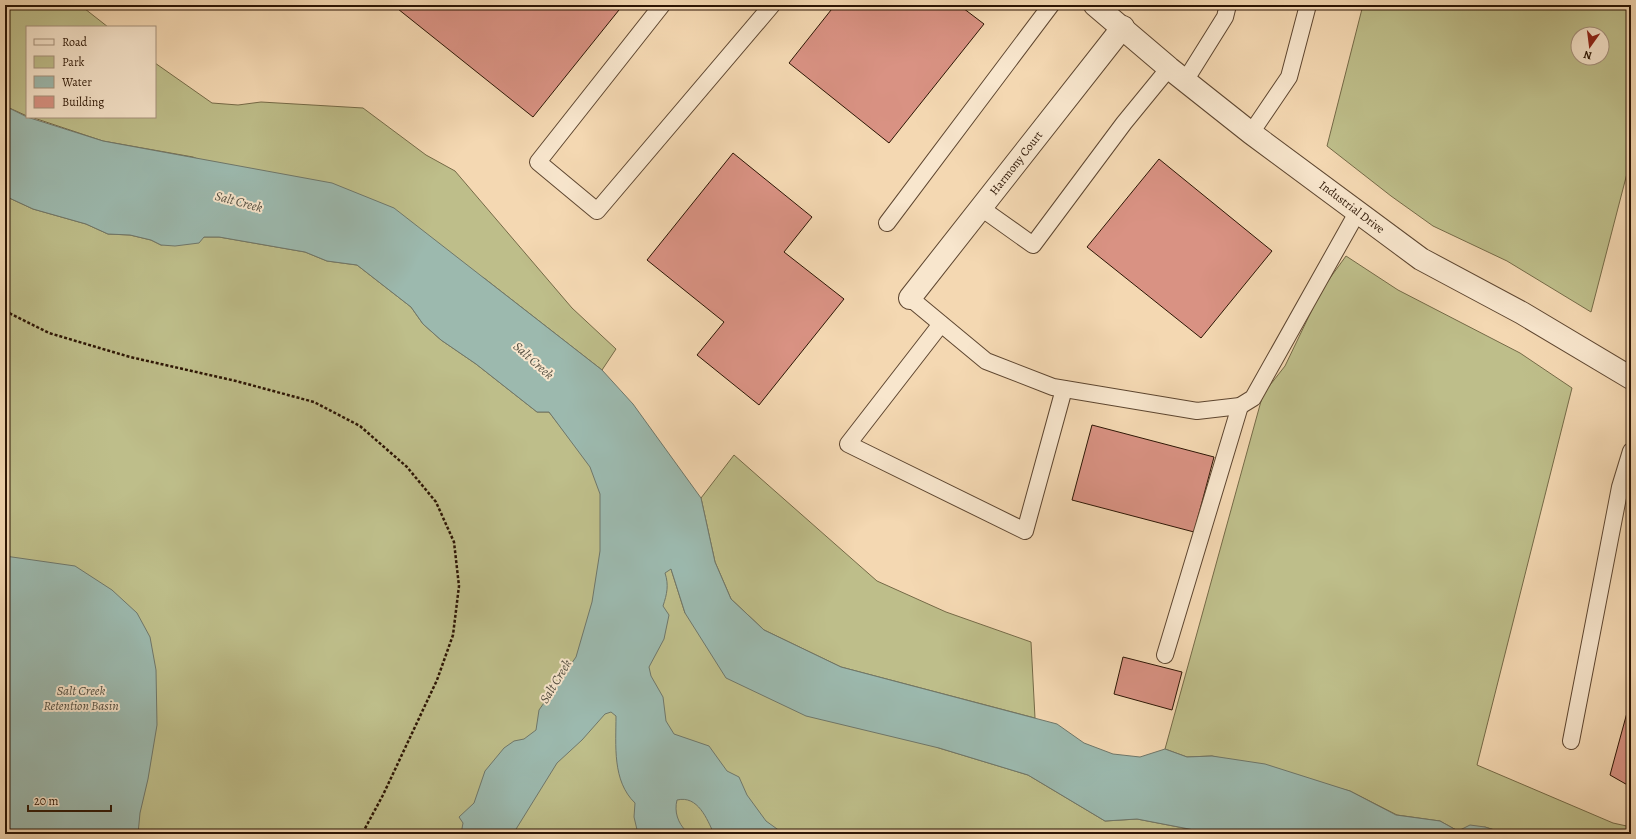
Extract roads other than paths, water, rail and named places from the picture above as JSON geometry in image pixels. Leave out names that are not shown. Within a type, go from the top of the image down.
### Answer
[{"type":"street","name":"Industrial Drive","points":[[1095,5],[1123,27],[1177,75],[1251,133],[1421,259],[1522,313],[1631,378]]},
{"type":"street","name":"Harmony Court","points":[[910,298],[1123,27]]},
{"type":"lane","points":[[662,5],[538,162],[597,211],[772,5]]},
{"type":"lane","points":[[887,223],[1051,5]]},
{"type":"lane","points":[[981,208],[1033,245],[1124,123],[1177,75],[1226,17],[1228,5]]},
{"type":"lane","points":[[1251,133],[1289,77],[1308,5]]},
{"type":"lane","points":[[910,298],[986,361],[1053,387],[1196,411],[1240,406],[1253,398],[1358,211]]},
{"type":"lane","points":[[941,324],[848,444],[1025,531],[1064,389]]},
{"type":"lane","points":[[1165,655],[1240,406]]},
{"type":"lane","points":[[1571,741],[1620,487],[1631,451]]},
{"type":"water","name":"Salt Creek","points":[[5,106],[26,116],[26,118],[103,141],[332,183],[394,208],[602,370],[633,404],[701,498],[715,562],[731,599],[764,630],[841,667],[1057,724],[1084,743],[1113,754],[1140,757],[1165,749],[1187,757],[1212,756],[1265,764],[1350,791],[1396,815],[1440,821],[1458,831],[1470,825],[1485,827],[1507,834],[1215,834],[1137,819],[1105,821],[1028,775],[939,748],[806,716],[726,678],[685,613],[671,569],[665,573],[667,590],[663,606],[669,615],[664,639],[649,667],[651,676],[663,697],[666,721],[674,734],[709,746],[727,771],[739,777],[747,795],[766,821],[784,834],[714,834],[701,810],[691,801],[684,799],[677,800],[676,813],[687,834],[638,834],[634,817],[635,803],[622,784],[619,773],[616,750],[616,716],[611,712],[605,714],[582,740],[557,763],[513,834],[461,834],[463,823],[459,817],[474,803],[485,771],[504,748],[514,741],[524,739],[536,730],[539,710],[576,657],[592,602],[600,551],[600,494],[590,467],[549,412],[537,412],[476,364],[441,340],[423,324],[411,307],[357,265],[327,261],[305,252],[219,237],[204,237],[199,243],[175,246],[161,245],[151,240],[130,235],[108,234],[86,224],[33,209],[5,196]]},
{"type":"water","name":"Salt Creek Retention Basin","points":[[5,556],[75,566],[112,590],[137,613],[150,637],[156,670],[157,725],[148,779],[140,813],[138,834],[5,834]]}]
